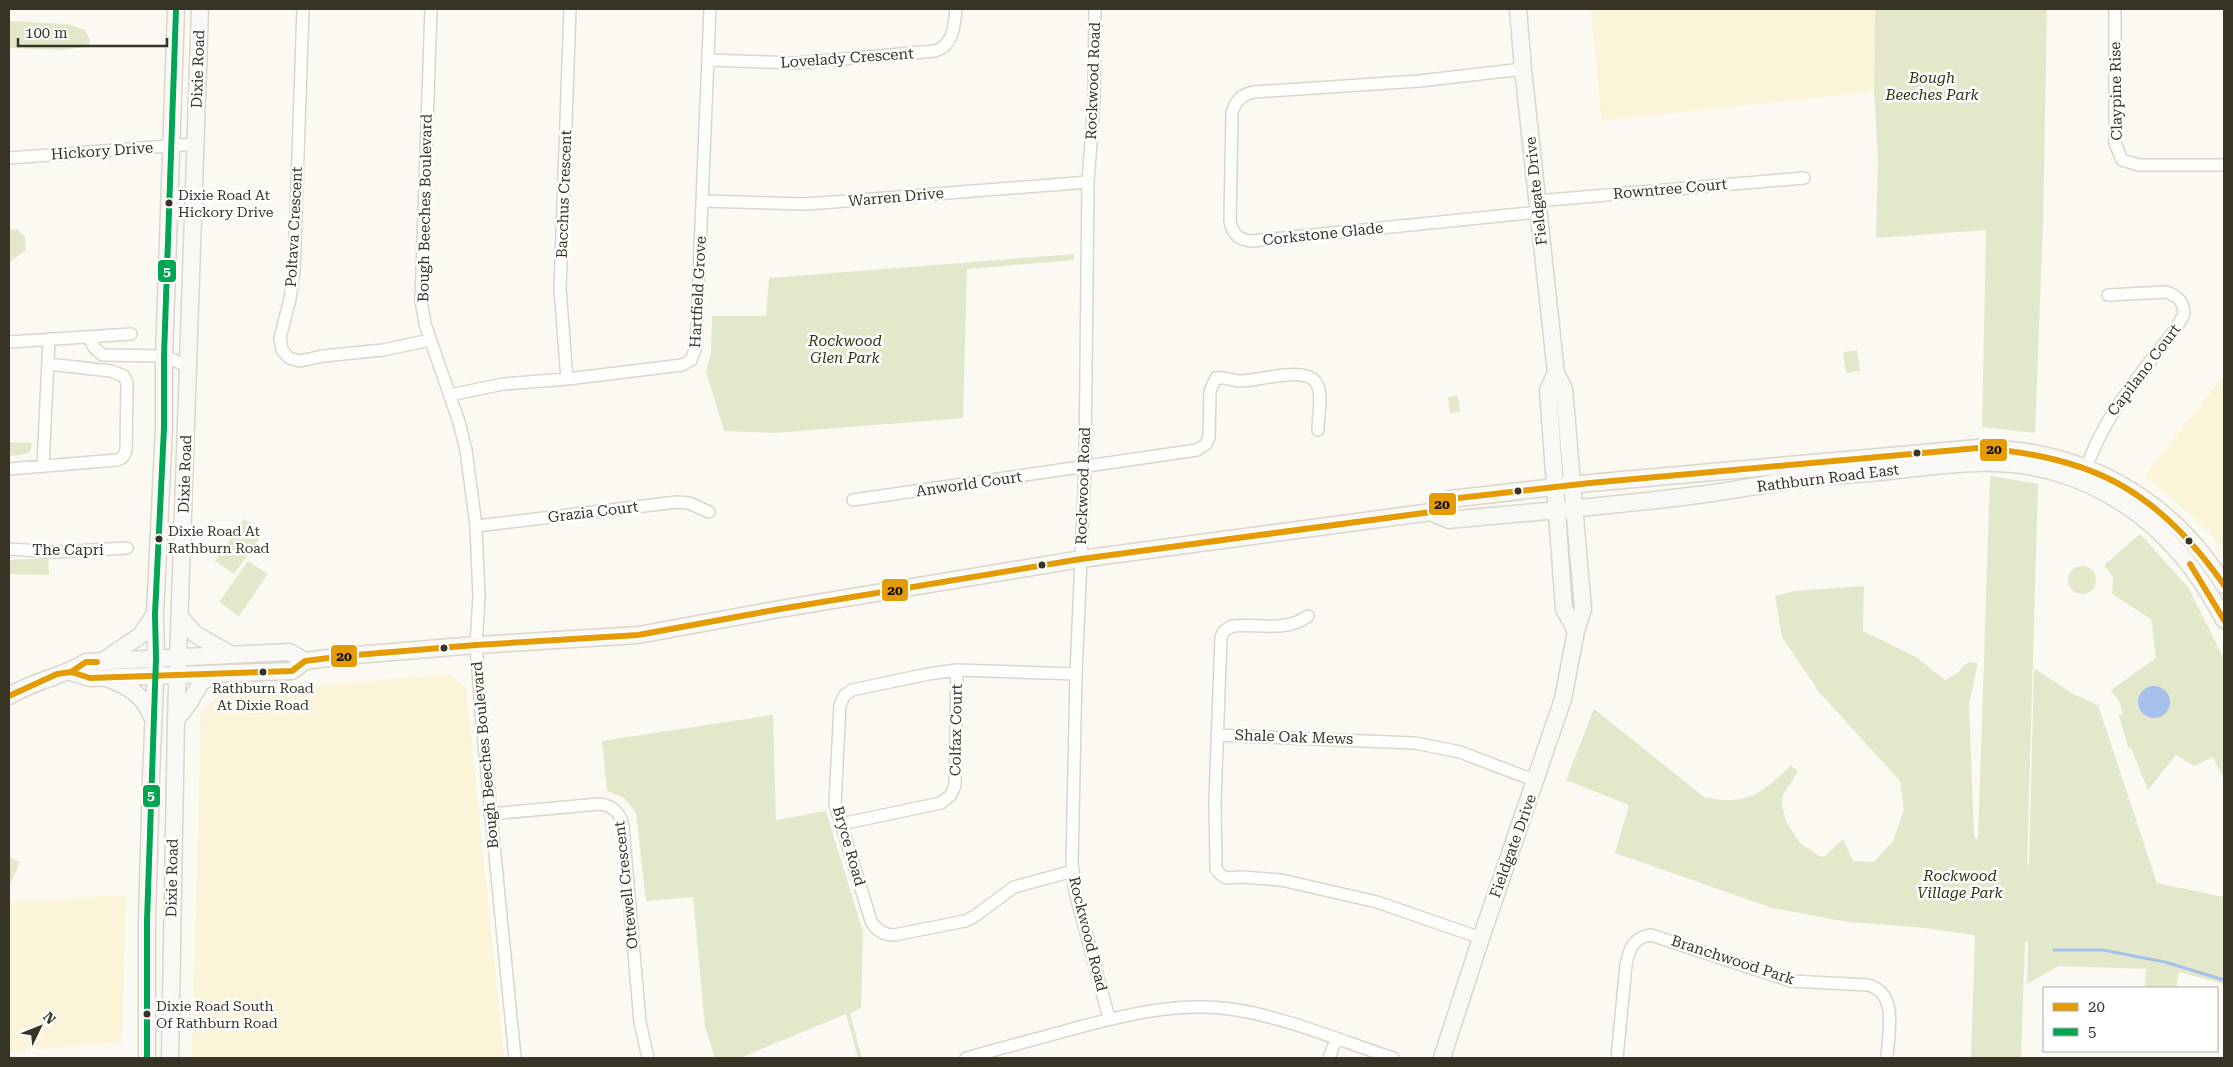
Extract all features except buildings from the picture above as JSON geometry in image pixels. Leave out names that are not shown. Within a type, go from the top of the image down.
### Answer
[{"type":"street","name":"Dixie Road","points":[[148,1058],[147,921],[152,719],[164,428],[158,357],[171,146],[176,9]]},
{"type":"street","name":"Dixie Road","points":[[170,1058],[176,720],[179,676],[200,9]]},
{"type":"street","name":"Poltava Crescent","points":[[303,9],[294,271],[290,299],[280,334],[280,348],[289,358],[300,361],[323,356],[384,350],[430,340]]},
{"type":"street","name":"Bough Beeches Boulevard","points":[[431,9],[421,290],[424,316],[430,340],[450,395],[466,450],[476,526],[479,598],[476,645],[490,814],[515,1058]]},
{"type":"street","name":"Bacchus Crescent","points":[[567,379],[560,289],[570,9]]},
{"type":"street","name":"Hartfield Grove","points":[[450,395],[503,384],[567,379],[682,365],[693,357],[696,347],[710,9]]},
{"type":"street","name":"Lovelady Crescent","points":[[708,60],[796,63],[935,52],[944,47],[951,39],[956,9]]},
{"type":"street","name":"Rockwood Road","points":[[1095,9],[1094,101],[1088,182],[1085,466],[1076,674],[1072,871],[1075,892],[1109,1018]]},
{"type":"street","name":"Fieldgate Drive","points":[[1442,1058],[1563,699],[1576,631],[1583,609],[1564,389],[1556,373],[1537,206],[1518,9]]},
{"type":"street","name":"Claypine Rise","points":[[2115,9],[2115,143],[2122,160],[2139,165],[2224,164]]},
{"type":"street","name":"Corkstone Glade","points":[[1523,69],[1419,81],[1254,92],[1243,95],[1236,103],[1232,113],[1230,221],[1233,231],[1238,237],[1253,241],[1537,206]]},
{"type":"street","name":"Hickory Drive","points":[[9,158],[196,144]]},
{"type":"street","name":"Rowntree Court","points":[[1537,206],[1804,178]]},
{"type":"street","name":"Warren Drive","points":[[702,201],[834,202],[1088,182]]},
{"type":"street","name":"Capilano Court","points":[[2084,474],[2094,445],[2106,422],[2177,327],[2184,314],[2180,300],[2166,292],[2108,295]]},
{"type":"street","points":[[9,342],[131,334]]},
{"type":"street","points":[[90,337],[91,344],[104,356],[158,357],[188,366]]},
{"type":"street","points":[[43,466],[49,340]]},
{"type":"street","points":[[9,469],[117,460],[122,458],[126,451],[127,383],[124,376],[111,371],[48,364]]},
{"type":"street","name":"Fieldgate Drive","points":[[1556,373],[1548,390],[1564,609],[1576,631]]},
{"type":"street","name":"Anworld Court","points":[[854,500],[1194,450],[1202,447],[1209,437],[1210,391],[1216,378],[1240,381],[1300,374],[1310,376],[1315,381],[1319,390],[1318,430]]},
{"type":"street","name":"Rathburn Road East","points":[[10,690],[57,674],[71,672],[86,662],[103,670],[155,676],[179,676],[292,670],[305,661],[476,645],[638,635],[774,610],[1081,559],[1431,512],[1450,499],[1555,487],[1978,448],[2040,453],[2084,474],[2134,492],[2169,518],[2200,551],[2224,584]]},
{"type":"street","name":"Rathburn Road East","points":[[1431,512],[1449,520],[1574,509],[1697,495],[1795,480],[1964,463],[1987,462],[2024,465],[2084,474],[2125,504],[2169,541],[2201,579],[2224,620]]},
{"type":"street","name":"Grazia Court","points":[[476,526],[677,502],[689,503],[709,512]]},
{"type":"street","name":"The Capri","points":[[9,549],[55,552],[127,548]]},
{"type":"street","points":[[152,719],[144,700],[103,670],[141,635],[155,614]]},
{"type":"street","points":[[1217,735],[1220,640],[1224,631],[1234,626],[1288,625],[1308,616]]},
{"type":"street","points":[[180,617],[195,634],[230,654]]},
{"type":"street","name":"Rathburn Road East","points":[[103,670],[156,658],[230,654],[290,652],[305,661]]},
{"type":"street","name":"Bryce Road","points":[[1072,871],[1014,887],[975,916],[965,921],[894,935],[886,934],[877,929],[871,921],[835,799],[840,706],[844,696],[857,688],[957,670],[1076,674]]},
{"type":"street","name":"Colfax Court","points":[[841,824],[941,803],[951,795],[955,785],[957,670]]},
{"type":"street","points":[[176,720],[190,703],[202,681],[219,674]]},
{"type":"street","name":"Shale Oak Mews","points":[[1481,938],[1377,902],[1300,884],[1261,878],[1222,877],[1216,869],[1214,862],[1217,735],[1415,743],[1460,752],[1536,781]]},
{"type":"street","name":"Ottewell Crescent","points":[[490,814],[599,804],[610,806],[620,816],[623,827],[640,1022],[648,1058]]},
{"type":"street","name":"Branchwood Park","points":[[1617,1058],[1629,953],[1638,939],[1651,935],[1791,981],[1868,985],[1878,989],[1885,995],[1889,1007],[1888,1058]]},
{"type":"street","points":[[966,1058],[1109,1018],[1167,1009],[1218,1007],[1259,1014],[1393,1058]]},
{"type":"street","points":[[1329,1058],[1336,1040]]},
{"type":"shaded area","points":[[1591,9],[1875,9],[1874,88],[1869,92],[1602,121]]},
{"type":"shaded area","points":[[2224,375],[2224,553],[2208,531],[2145,475]]},
{"type":"shaded area","points":[[450,674],[466,688],[504,1058],[192,1058],[201,712],[220,694]]},
{"type":"shaded area","points":[[126,895],[122,1042],[9,1052],[9,902]]},
{"type":"green space","name":"Bough Beeches Park","points":[[1875,9],[2047,9],[2043,224],[2035,433],[1982,427],[1986,230],[1876,238],[1878,159],[1874,88]]},
{"type":"green space","points":[[9,21],[68,24],[85,30],[90,40],[88,47],[60,50],[11,48],[9,50]]},
{"type":"green space","points":[[17,229],[25,237],[26,250],[9,263],[9,230]]},
{"type":"green space","name":"Rockwood Glen Park","points":[[1074,254],[1074,260],[967,269],[963,418],[775,433],[724,431],[706,371],[711,353],[712,316],[766,316],[769,278]]},
{"type":"green space","points":[[1857,350],[1860,371],[1846,373],[1843,352]]},
{"type":"green space","points":[[1458,396],[1460,412],[1450,413],[1448,397]]},
{"type":"green space","points":[[9,442],[32,443],[30,451],[26,454],[9,456]]},
{"type":"green space","name":"Rockwood Village Park","points":[[1990,476],[2038,484],[2027,865],[2029,865],[2034,668],[2073,694],[2098,705],[2157,883],[2224,897],[2224,984],[2179,972],[2176,987],[2144,987],[2147,969],[2059,966],[2027,984],[2028,943],[2025,942],[2021,1058],[1971,1058],[1975,935],[1916,927],[1848,922],[1772,908],[1615,853],[1629,805],[1566,780],[1594,709],[1704,797],[1731,800],[1752,795],[1771,784],[1791,765],[1798,772],[1783,795],[1782,806],[1787,823],[1800,843],[1821,857],[1825,856],[1843,839],[1853,861],[1874,862],[1893,841],[1904,810],[1900,781],[1819,692],[1782,637],[1775,596],[1794,591],[1864,586],[1863,631],[1916,657],[1945,680],[1957,673],[1968,662],[1978,663],[1969,703],[1974,837],[1978,839]]},
{"type":"green space","points":[[244,519],[263,533],[234,574],[215,561]]},
{"type":"green space","points":[[2140,534],[2188,587],[2224,659],[2224,779],[2213,757],[2194,766],[2176,755],[2148,790],[2131,748],[2128,748],[2119,716],[2123,714],[2120,703],[2111,690],[2156,658],[2151,619],[2112,594],[2113,577],[2104,565]]},
{"type":"green space","points":[[48,558],[49,575],[9,574],[9,560]]},
{"type":"green space","points":[[248,561],[268,574],[239,616],[219,602]]},
{"type":"green space","points":[[2082,566],[2092,570],[2096,580],[2092,590],[2082,594],[2072,590],[2068,580],[2072,570]]},
{"type":"green space","points":[[773,715],[776,820],[826,811],[863,932],[861,1008],[850,1013],[862,1058],[858,1058],[846,1014],[740,1058],[715,1058],[705,1027],[693,897],[646,901],[636,813],[624,798],[607,791],[602,741]]},
{"type":"green space","points":[[9,857],[20,862],[9,887]]},
{"type":"water","points":[[2154,686],[2166,690],[2170,702],[2166,714],[2154,718],[2142,714],[2138,702],[2142,690]]},
{"type":"waterway","points":[[2054,950],[2103,950],[2165,962],[2224,980]]},
{"type":"transit line","name":"5","points":[[147,1058],[147,921],[156,658],[155,614],[164,428],[164,356],[176,9]]},
{"type":"transit line","name":"20","points":[[71,672],[90,678],[292,671],[305,661],[344,656],[476,645],[638,635],[774,610],[1081,559],[1431,512],[1450,499],[1590,483],[1978,448],[2019,452],[2056,460],[2089,470],[2119,484],[2147,502],[2174,525],[2199,552],[2224,585]]},
{"type":"transit line","name":"20","points":[[2190,564],[2224,620]]},
{"type":"transit line","name":"20","points":[[9,696],[57,674],[71,672],[86,662],[97,662]]},
{"type":"place","name":"Dixie Road At Hickory Drive","points":[[169,203]]},
{"type":"place","name":"Dixie Road At Rathburn Road","points":[[159,539]]},
{"type":"place","name":"Rathburn Road At Dixie Road","points":[[263,672]]},
{"type":"place","name":"Dixie Road South Of Rathburn Road","points":[[147,1014]]}]
